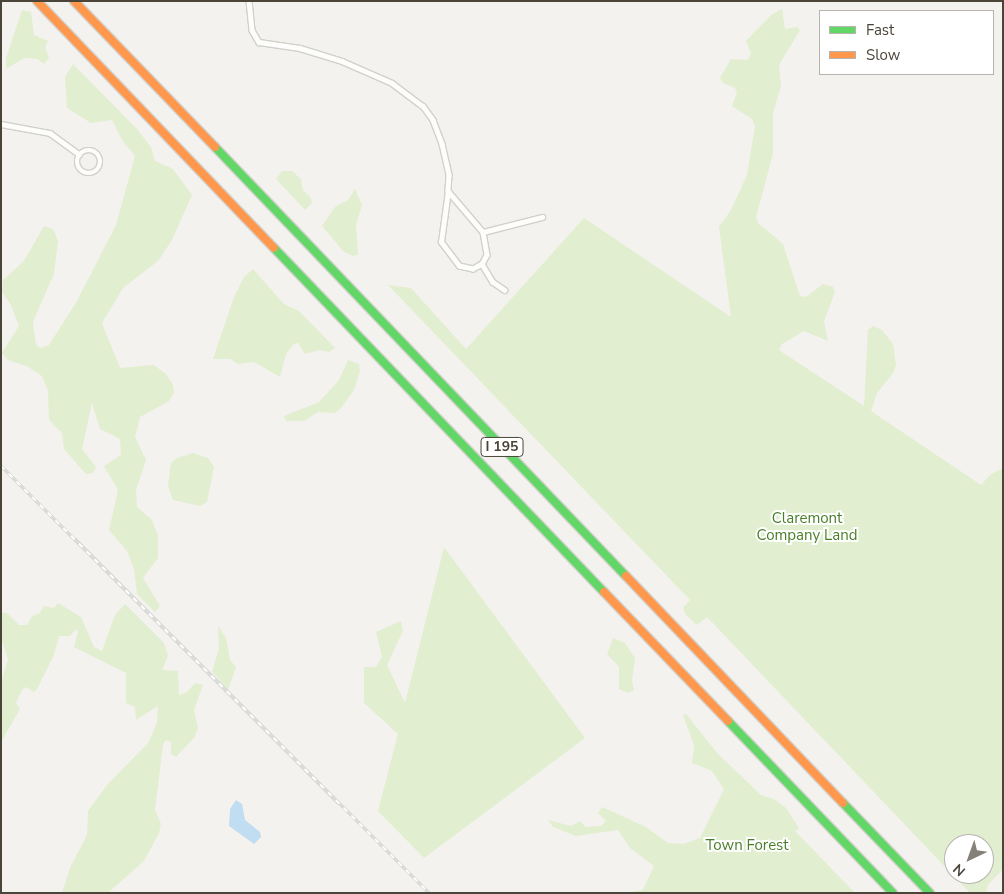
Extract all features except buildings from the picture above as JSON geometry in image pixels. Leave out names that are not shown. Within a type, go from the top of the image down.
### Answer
[{"type":"highway","name":"I 195","points":[[37,1],[893,893]]},
{"type":"highway","name":"I 195","points":[[74,1],[930,893]]},
{"type":"street","points":[[249,1],[252,30],[259,42],[306,49],[342,61],[392,83],[423,106],[433,120],[442,144],[449,175],[441,242],[459,266],[473,269],[482,264],[487,255],[483,232],[448,191]]},
{"type":"street","points":[[1,124],[50,133],[80,154]]},
{"type":"street","points":[[88,150],[96,153],[100,161],[98,169],[90,173],[81,171],[77,163],[80,154],[88,150]]},
{"type":"street","points":[[483,232],[542,217]]},
{"type":"street","points":[[482,264],[493,282],[505,290]]},
{"type":"green space","name":"Claremont Company Land","points":[[782,9],[785,29],[797,27],[800,30],[779,65],[781,86],[773,113],[773,154],[756,217],[758,223],[783,244],[800,296],[806,297],[823,284],[833,287],[835,292],[824,321],[828,341],[804,331],[782,344],[779,350],[864,406],[868,330],[873,326],[882,330],[893,344],[896,365],[893,373],[877,393],[871,411],[981,485],[991,474],[1003,468],[1003,869],[994,879],[994,834],[944,834],[944,866],[707,617],[697,625],[686,615],[683,608],[690,600],[388,285],[411,288],[466,349],[584,218],[731,317],[719,227],[731,210],[747,175],[755,126],[752,119],[732,106],[737,93],[735,88],[723,83],[720,78],[731,59],[748,60],[751,53],[746,41],[771,15]]},
{"type":"green space","points":[[22,10],[31,12],[34,35],[48,41],[45,47],[49,58],[44,64],[37,59],[24,58],[6,69],[6,58]]},
{"type":"green space","points":[[73,64],[137,129],[151,147],[155,161],[173,169],[192,195],[172,240],[158,261],[123,288],[102,323],[120,368],[154,365],[166,374],[173,385],[174,393],[169,401],[140,417],[135,437],[146,460],[136,490],[137,507],[152,520],[158,536],[158,558],[143,578],[160,606],[155,612],[137,594],[134,569],[127,551],[109,530],[118,490],[104,466],[121,455],[120,439],[100,429],[92,403],[82,449],[96,467],[93,473],[86,474],[64,449],[62,433],[49,420],[48,391],[42,376],[27,366],[8,360],[2,353],[19,326],[11,305],[2,292],[3,280],[24,261],[44,226],[53,229],[58,241],[54,274],[33,322],[36,345],[41,348],[49,345],[77,301],[116,225],[135,156],[122,140],[112,120],[91,123],[67,108],[65,77]]},
{"type":"green space","points":[[282,171],[292,171],[301,179],[303,190],[311,198],[312,203],[305,210],[276,179]]},
{"type":"green space","points":[[355,189],[362,205],[356,225],[358,254],[354,256],[344,252],[322,226],[335,207],[348,200]]},
{"type":"green space","points":[[253,269],[284,304],[299,311],[335,348],[329,352],[319,350],[305,354],[298,343],[294,344],[286,354],[280,377],[254,362],[238,364],[230,359],[213,359],[234,297],[244,277]]},
{"type":"green space","points":[[348,360],[359,364],[360,371],[354,390],[341,408],[335,413],[318,412],[304,421],[286,421],[284,416],[319,402],[339,380]]},
{"type":"green space","points":[[193,453],[208,458],[214,467],[207,502],[200,506],[173,500],[168,486],[171,463],[177,458]]},
{"type":"green space","points":[[444,547],[585,738],[424,858],[378,811],[398,734],[364,703],[364,667],[376,667],[382,657],[376,632],[401,621],[403,631],[387,665],[405,703]]},
{"type":"green space","points":[[58,603],[81,617],[94,647],[102,651],[115,615],[125,604],[164,643],[168,656],[162,670],[178,671],[179,695],[186,693],[195,683],[203,685],[194,710],[198,728],[194,738],[176,757],[171,754],[171,742],[166,740],[163,744],[155,810],[161,824],[159,833],[144,861],[108,893],[62,893],[70,868],[87,835],[88,811],[107,785],[148,743],[157,723],[158,706],[136,720],[135,707],[126,703],[126,673],[74,647],[78,632],[76,629],[70,636],[59,636],[54,655],[37,689],[34,692],[26,687],[22,690],[16,703],[20,709],[1,742],[1,683],[8,659],[1,638],[1,613],[7,613],[19,625],[27,625],[32,616],[40,613],[44,606],[54,608]]},
{"type":"green space","points":[[218,626],[226,638],[230,660],[236,667],[228,690],[212,672],[219,648]]},
{"type":"green space","points":[[613,638],[625,643],[635,658],[632,681],[634,690],[628,693],[619,689],[619,667],[607,654]]},
{"type":"green space","name":"Town Forest","points":[[686,714],[718,754],[761,795],[774,799],[786,808],[799,828],[795,831],[855,893],[622,893],[643,890],[654,866],[630,848],[618,830],[576,836],[553,827],[548,820],[571,826],[580,821],[586,827],[601,826],[606,821],[598,813],[602,807],[646,827],[668,843],[683,844],[700,838],[724,789],[712,771],[692,763],[694,745],[683,715]]},
{"type":"green space","name":"Claremont Company Land","points":[[961,884],[989,884],[986,893],[970,893]]},
{"type":"water","points":[[236,800],[242,804],[245,820],[260,832],[261,837],[254,844],[229,826],[230,809]]},
{"type":"railway","points":[[1,466],[429,893]]},
{"type":"traffic: fast","points":[[215,147],[626,576]]},
{"type":"traffic: fast","points":[[274,248],[604,592]]},
{"type":"traffic: fast","points":[[728,721],[893,893]]},
{"type":"traffic: fast","points":[[843,803],[930,893]]},
{"type":"traffic: slow","points":[[37,1],[274,248]]},
{"type":"traffic: slow","points":[[74,1],[215,147]]},
{"type":"traffic: slow","points":[[626,576],[843,803]]},
{"type":"traffic: slow","points":[[604,592],[728,721]]}]
